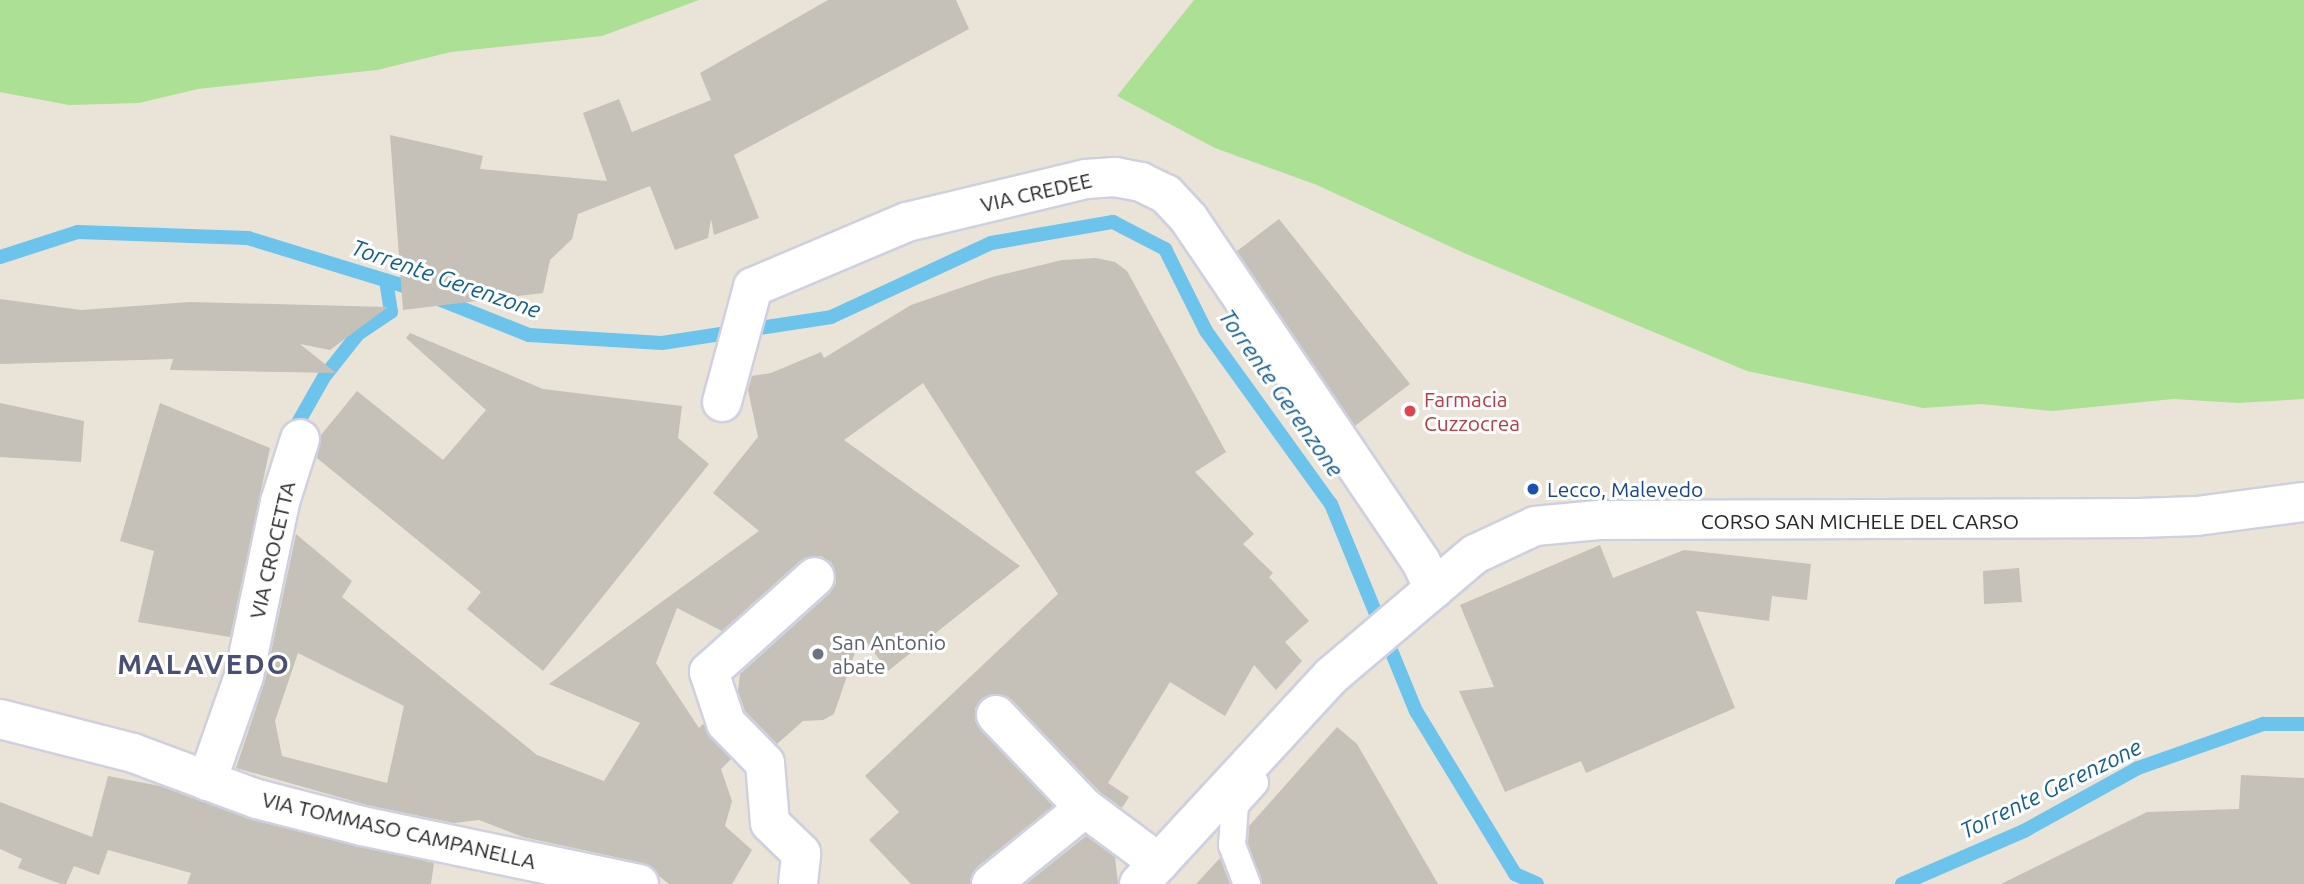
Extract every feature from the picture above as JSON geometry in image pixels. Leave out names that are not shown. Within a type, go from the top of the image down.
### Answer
[{"type":"street","name":"VIA CREDEE","points":[[725,384],[749,306],[752,287],[908,222],[1086,179],[1115,177],[1140,182],[1166,194],[1189,219],[1421,562],[1434,589]]},
{"type":"street","name":"VIA CROCETTA","points":[[207,781],[244,676],[280,502],[300,439]]},
{"type":"street","name":"CORSO SAN MICHELE DEL CARSO","points":[[1149,873],[1331,676],[1475,554],[1507,537],[1564,522],[2138,518],[2197,516],[2304,502]]},
{"type":"street","points":[[798,884],[801,853],[770,823],[765,763],[726,723],[709,672],[815,577]]},
{"type":"street","points":[[996,715],[1149,873]]},
{"type":"street","name":"VIA TOMMASO CAMPANELLA","points":[[0,719],[133,753],[257,799],[362,826],[639,884]]},
{"type":"street","points":[[991,884],[1085,808]]},
{"type":"lane","points":[[1247,884],[1233,845],[1235,805],[1278,757],[1273,737]]},
{"type":"green space","points":[[0,0],[699,0],[602,36],[451,52],[377,70],[198,89],[139,103],[69,105],[0,92]]},
{"type":"green space","points":[[1194,0],[2304,0],[2304,399],[2238,403],[2173,399],[2052,411],[1981,404],[1923,408],[1747,371],[1464,253],[1317,185],[1215,148],[1117,96]]},
{"type":"building","points":[[828,0],[956,0],[969,29],[734,155],[759,218],[714,235],[711,219],[708,238],[675,250],[650,186],[578,214],[572,239],[550,260],[543,293],[403,310],[390,135],[483,156],[480,169],[607,181],[583,113],[619,99],[632,132],[711,100],[700,73]]},
{"type":"building","points":[[1279,219],[1410,384],[1355,426],[1237,251]]},
{"type":"building","points":[[1096,258],[1115,262],[1127,271],[1226,452],[1195,472],[1254,534],[1243,544],[1273,573],[1269,577],[1309,621],[1285,642],[1302,661],[1276,690],[1254,665],[1225,716],[1170,682],[1108,783],[1129,797],[1122,808],[1100,792],[1012,700],[991,694],[975,708],[975,721],[1053,806],[977,867],[970,884],[911,884],[869,840],[899,812],[865,776],[1058,594],[923,383],[844,440],[1020,566],[888,671],[861,635],[834,714],[823,720],[803,721],[777,744],[745,711],[738,691],[740,674],[830,593],[836,583],[832,563],[821,556],[801,560],[722,631],[677,608],[656,663],[699,728],[703,724],[731,759],[721,769],[732,801],[725,826],[752,850],[732,884],[669,884],[643,863],[523,837],[479,820],[454,823],[367,805],[236,768],[265,681],[296,534],[352,581],[342,597],[537,755],[604,781],[640,723],[549,684],[759,531],[713,493],[758,437],[748,390],[752,376],[771,373],[821,352],[824,358],[911,305],[992,277],[1062,260]],"holes":[[[298,653],[404,706],[387,783],[282,756],[275,721]]]},
{"type":"building","points":[[0,299],[81,310],[190,302],[388,307],[330,350],[300,344],[336,373],[170,370],[173,359],[0,364]]},
{"type":"building","points":[[410,333],[543,389],[682,406],[678,438],[709,464],[543,671],[467,609],[481,592],[317,458],[321,435],[357,391],[443,460],[486,410],[406,338]]},
{"type":"building","points":[[0,403],[84,421],[81,462],[0,457]]},
{"type":"building","points":[[160,403],[270,448],[230,637],[138,622],[154,551],[120,541]]},
{"type":"building","points":[[1600,545],[1613,578],[1684,550],[1811,564],[1807,600],[1772,596],[1769,621],[1696,611],[1735,708],[1586,773],[1581,761],[1505,792],[1459,691],[1494,687],[1460,605]]},
{"type":"building","points":[[2019,568],[2022,602],[1984,604],[1983,571]]},
{"type":"building","points":[[1337,727],[1357,744],[1438,884],[1262,884],[1248,843],[1249,826]]},
{"type":"building","points":[[2241,775],[2304,778],[2304,884],[2001,884],[2147,812],[2239,809]]},
{"type":"building","points":[[108,776],[160,786],[252,820],[434,863],[431,884],[187,884],[191,873],[108,850],[99,875],[74,866],[66,884],[61,884],[18,868],[22,859],[0,849],[0,802],[92,837]]},
{"type":"building","points":[[1086,836],[1115,857],[1118,884],[1026,884]]},
{"type":"building","points":[[1220,858],[1230,884],[1196,884]]},
{"type":"waterway","name":"Torrente Gerenzone","points":[[436,298],[529,335],[662,343],[831,317],[991,243],[1113,222],[1165,249],[1206,331],[1331,504],[1416,711],[1515,874],[1537,884]]},
{"type":"waterway","name":"Torrente Gerenzone","points":[[0,257],[78,232],[248,238],[417,290]]},
{"type":"waterway","points":[[295,428],[324,377],[358,334],[391,312],[386,280]]},
{"type":"waterway","name":"Torrente Gerenzone","points":[[1902,884],[2024,831],[2138,768],[2263,724],[2304,724]]},
{"type":"place","name":"Farmacia Cuzzocrea","points":[[1410,411]]},
{"type":"place","name":"Lecco, Malevedo","points":[[1533,489]]},
{"type":"place","name":"San Antonio abate","points":[[818,654]]},
{"type":"district","name":"MALAVEDO","points":[[204,664]]}]
